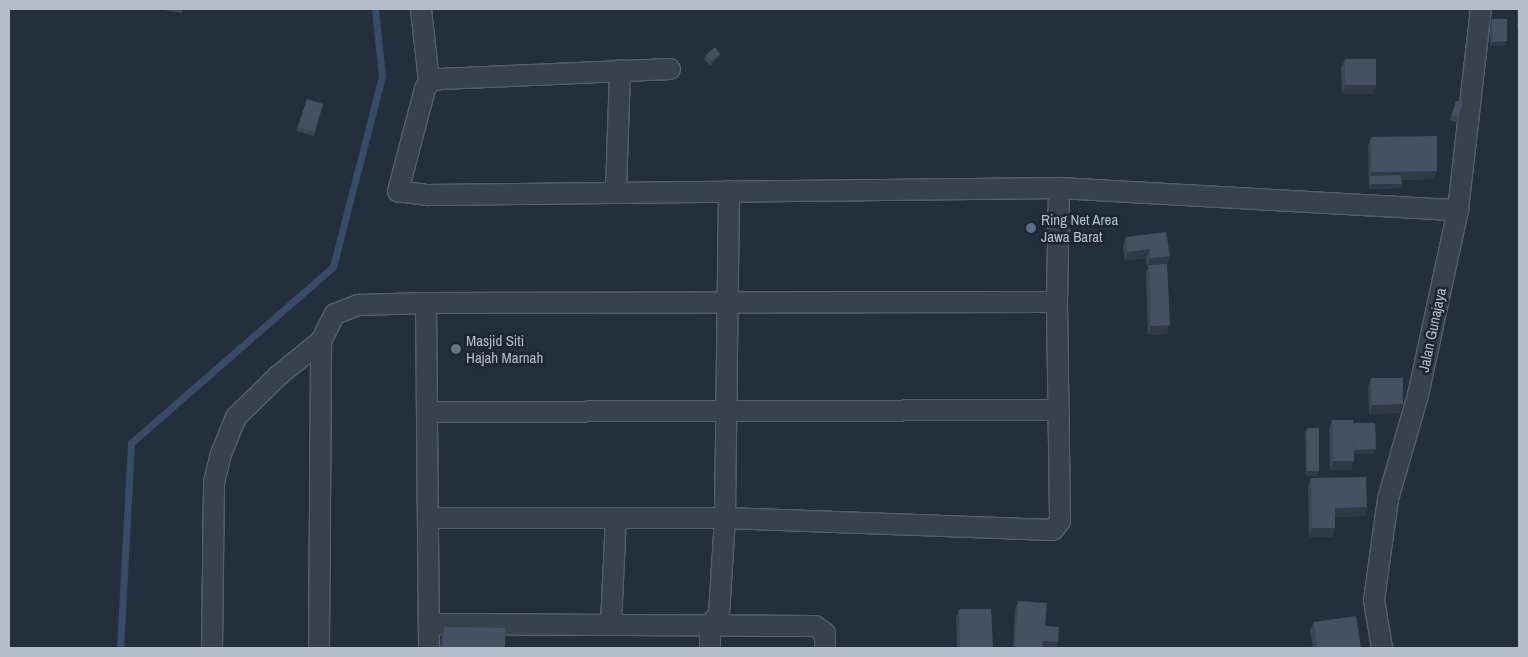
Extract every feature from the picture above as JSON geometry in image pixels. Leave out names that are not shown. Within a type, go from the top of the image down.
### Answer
[{"type":"street","points":[[422,9],[429,82]]},
{"type":"street","name":"Jalan Gunajaya","points":[[1382,648],[1374,600],[1388,499],[1418,395],[1458,210],[1481,9]]},
{"type":"street","points":[[670,69],[440,79],[429,82],[424,89],[398,191],[428,195],[616,190],[729,191],[1059,188],[1458,210]]},
{"type":"street","points":[[616,190],[620,70]]},
{"type":"street","points":[[430,518],[725,518],[1053,530],[1060,521],[1057,302],[1059,188]]},
{"type":"street","points":[[710,648],[710,625],[719,614],[725,518],[726,304],[729,191]]},
{"type":"street","points":[[212,648],[214,482],[221,454],[236,417],[278,376],[321,341],[335,314],[359,304],[1057,302]]},
{"type":"street","points":[[426,303],[430,518],[429,648]]},
{"type":"street","points":[[319,648],[321,341]]},
{"type":"street","points":[[427,412],[1059,410]]},
{"type":"street","points":[[611,624],[616,518]]},
{"type":"street","points":[[430,624],[816,626],[825,633],[825,648]]},
{"type":"building","points":[[1492,19],[1507,19],[1507,41],[1492,42]]},
{"type":"building","points":[[715,47],[720,54],[712,61],[706,55]]},
{"type":"building","points":[[1345,59],[1376,59],[1376,85],[1345,85]]},
{"type":"building","points":[[307,99],[323,104],[315,132],[298,127]]},
{"type":"building","points":[[1456,101],[1463,102],[1458,117],[1452,115]]},
{"type":"building","points":[[1437,136],[1437,171],[1372,172],[1371,137]]},
{"type":"building","points":[[1401,175],[1402,184],[1371,184],[1370,176]]},
{"type":"building","points":[[1166,232],[1170,256],[1150,258],[1150,249],[1128,252],[1126,237]]},
{"type":"building","points":[[1167,264],[1170,325],[1151,326],[1149,265]]},
{"type":"building","points":[[1371,378],[1403,378],[1403,404],[1372,405]]},
{"type":"building","points":[[1332,420],[1353,420],[1354,461],[1333,461]]},
{"type":"building","points":[[1353,423],[1375,423],[1376,449],[1354,450]]},
{"type":"building","points":[[1307,428],[1319,428],[1319,471],[1307,471]]},
{"type":"building","points":[[1366,477],[1367,507],[1335,508],[1335,528],[1312,528],[1311,478]]},
{"type":"building","points":[[1018,601],[1047,603],[1045,626],[1059,627],[1058,642],[1043,641],[1042,648],[1015,648]]},
{"type":"building","points":[[959,609],[991,609],[993,647],[960,648]]},
{"type":"building","points":[[1356,616],[1361,648],[1317,648],[1314,622]]},
{"type":"building","points":[[444,627],[505,628],[505,648],[443,648]]},
{"type":"waterway","points":[[120,648],[131,443],[333,267],[382,76],[375,9]]},
{"type":"place","name":"Ring Net Area Jawa Barat","points":[[1031,228]]},
{"type":"place","name":"Masjid Siti Hajah Marnah","points":[[456,349]]}]
